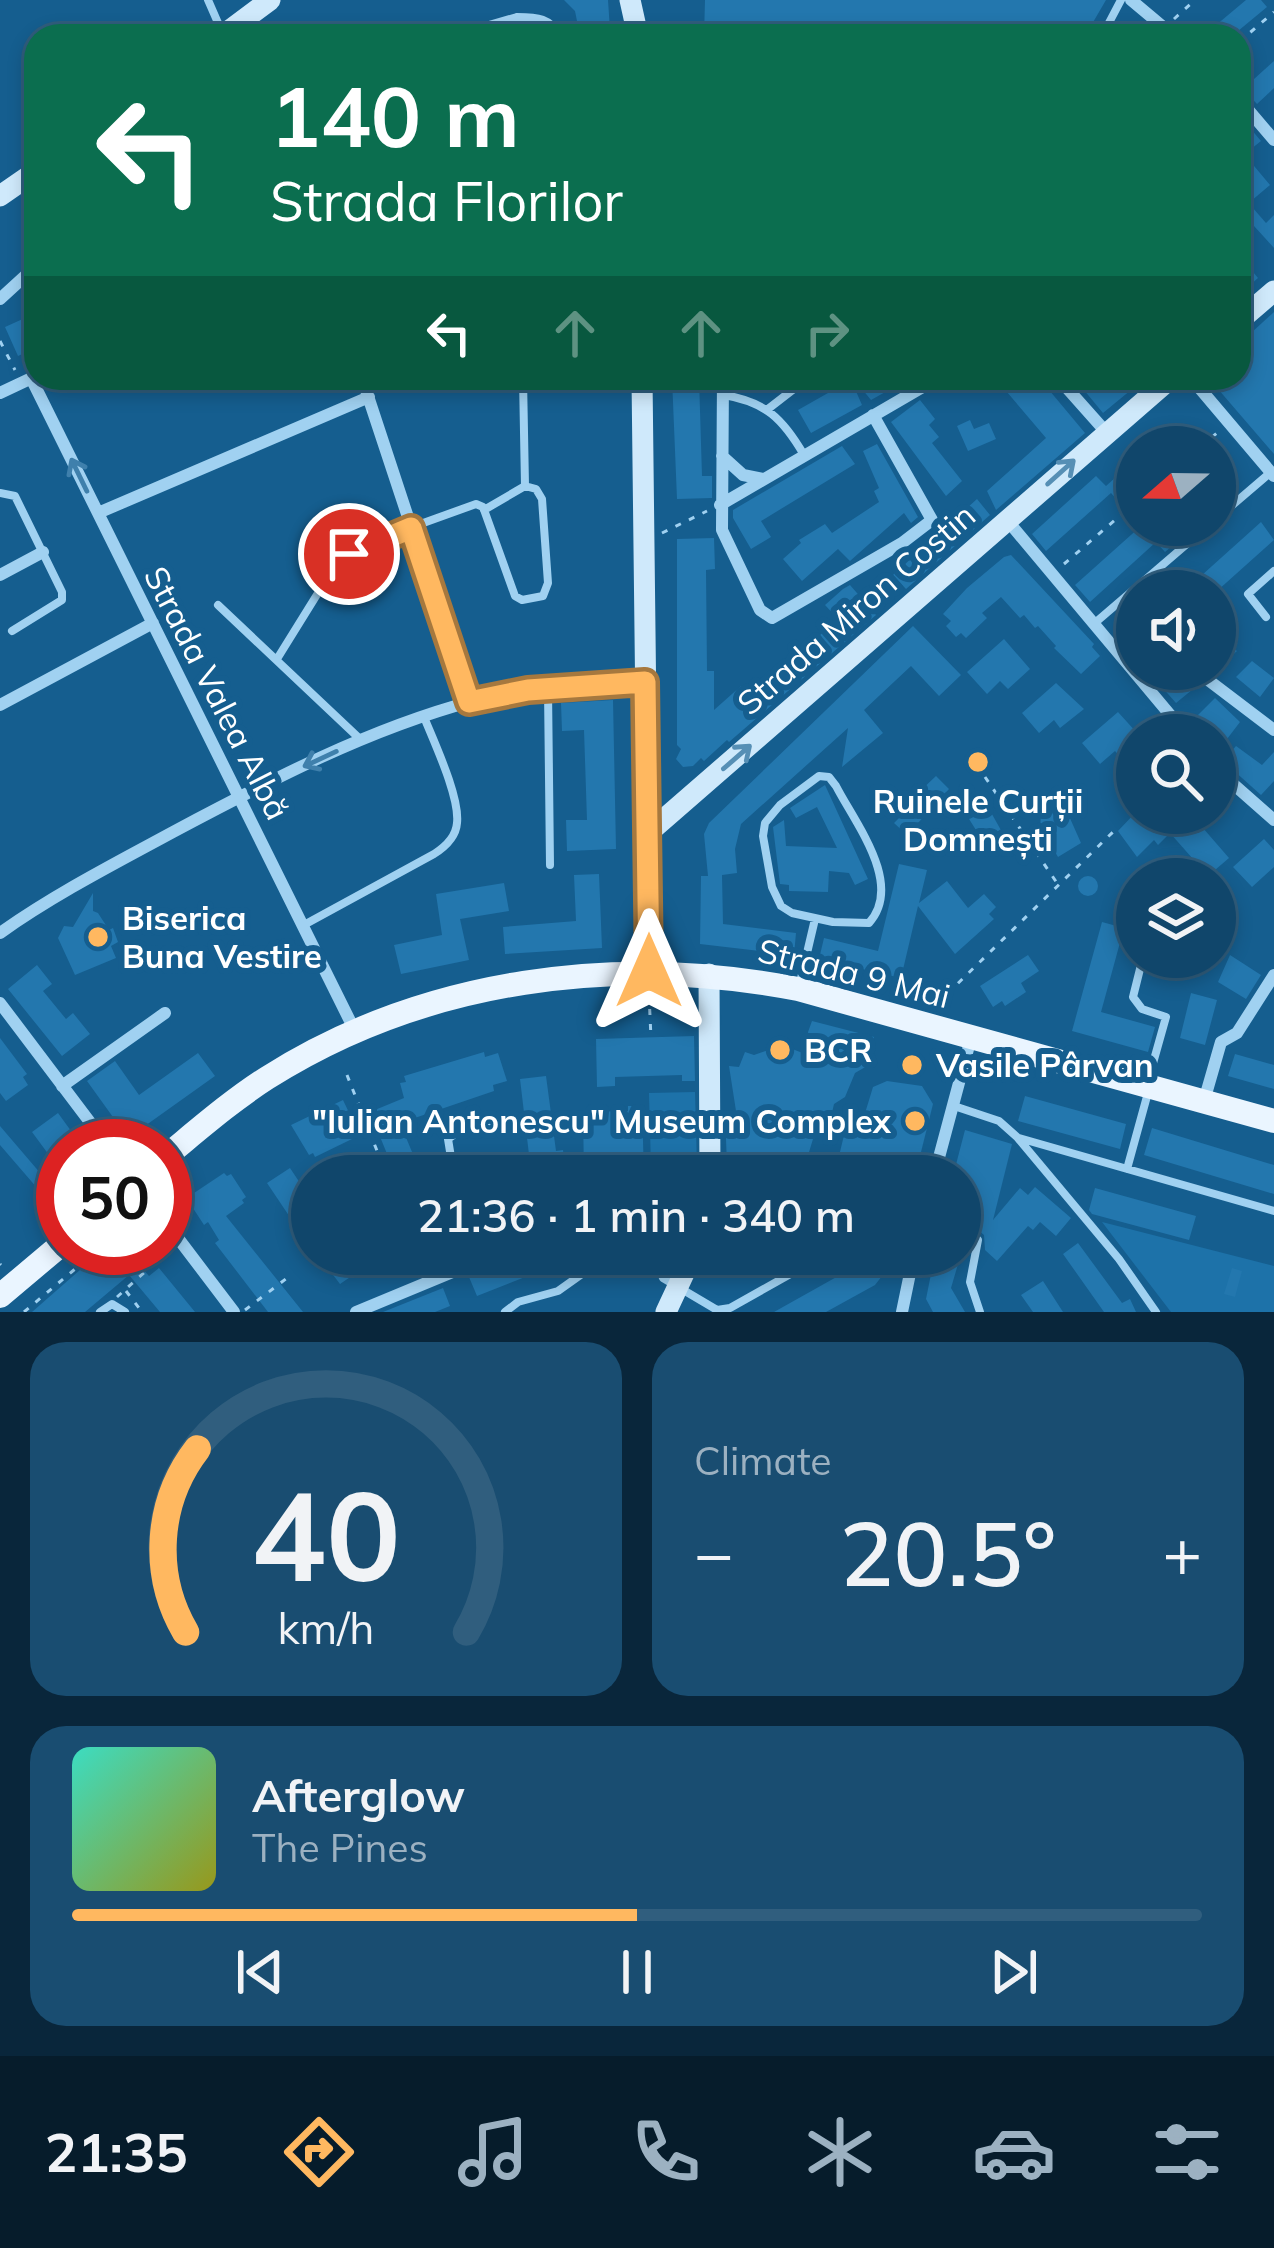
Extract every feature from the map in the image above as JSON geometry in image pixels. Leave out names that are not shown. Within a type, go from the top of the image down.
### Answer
[{"type":"main road","name":"Strada 9 Mai","points":[[192,1136],[266,1079],[356,1031],[421,1007],[555,977],[649,983],[709,974],[798,988],[1274,1121]]},
{"type":"main road","points":[[0,1296],[36,1266]]},
{"type":"street","points":[[242,24],[270,0]]},
{"type":"street","points":[[1131,0],[1160,24]]},
{"type":"street","points":[[1251,112],[1273,136]]},
{"type":"street","points":[[0,299],[24,277]]},
{"type":"street","points":[[1251,311],[1274,291]]},
{"type":"street","name":"Strada Valea Albă","points":[[35,390],[356,1031]]},
{"type":"street","points":[[366,390],[469,702]]},
{"type":"street","points":[[642,390],[649,983]]},
{"type":"street","points":[[723,390],[722,530],[760,610],[772,618],[902,543],[932,520],[873,415]]},
{"type":"street","points":[[720,505],[917,390]]},
{"type":"street","points":[[1069,390],[1106,432]]},
{"type":"street","name":"Strada Miron Costin","points":[[648,833],[1157,390]]},
{"type":"street","points":[[1202,390],[1272,474]]},
{"type":"street","points":[[98,513],[369,398]]},
{"type":"street","points":[[722,455],[742,475],[764,479]]},
{"type":"street","points":[[1007,520],[1170,714]]},
{"type":"street","points":[[0,575],[44,552]]},
{"type":"street","points":[[0,705],[152,623]]},
{"type":"street","points":[[0,933],[39,905],[240,796],[361,740],[469,702],[548,689],[645,682]]},
{"type":"street","points":[[1221,690],[1274,730]]},
{"type":"street","points":[[1236,786],[1274,820]]},
{"type":"street","points":[[709,974],[710,1155]]},
{"type":"street","points":[[1204,1100],[1221,1042],[1237,1033],[1274,975]]},
{"type":"street","points":[[0,1003],[87,1119]]},
{"type":"street","points":[[62,1086],[165,1013]]},
{"type":"street","points":[[940,1155],[971,1036]]},
{"type":"street","points":[[192,1255],[238,1312]]},
{"type":"street","points":[[356,1312],[442,1275]]},
{"type":"street","points":[[666,1312],[683,1275]]},
{"type":"street","points":[[900,1311],[909,1275]]},
{"type":"lane","points":[[499,24],[518,17],[539,17],[554,24]]},
{"type":"lane","points":[[518,17],[521,24]]},
{"type":"lane","points":[[523,390],[525,486]]},
{"type":"lane","points":[[768,409],[793,390]]},
{"type":"lane","points":[[723,395],[768,409],[787,425],[804,455]]},
{"type":"lane","points":[[1236,503],[1272,474]]},
{"type":"lane","points":[[277,658],[336,564],[365,544],[476,504],[484,510],[514,596],[538,598],[548,589],[542,499],[536,489],[525,486],[484,510]]},
{"type":"lane","points":[[0,493],[15,496],[62,600],[11,631]]},
{"type":"lane","points":[[1096,622],[1184,546]]},
{"type":"lane","points":[[1267,616],[1248,594],[1274,571]]},
{"type":"lane","points":[[218,605],[361,740]]},
{"type":"lane","points":[[548,689],[550,865]]},
{"type":"lane","points":[[302,926],[434,854],[452,838],[458,825],[453,798],[424,717]]},
{"type":"lane","points":[[820,776],[829,777],[836,786],[883,884],[876,917],[869,923],[815,920],[781,906],[772,887],[763,836],[771,814],[820,776]]},
{"type":"lane","points":[[798,988],[815,920]]},
{"type":"lane","points":[[1127,1169],[1166,1017],[1142,1009],[1133,997],[1138,978]]},
{"type":"lane","points":[[953,1105],[999,1121],[1017,1137],[1119,1259],[1156,1312]]},
{"type":"lane","points":[[451,1155],[448,1139],[459,1131],[509,1116]]},
{"type":"lane","points":[[1017,1137],[1274,1211]]},
{"type":"lane","points":[[506,1312],[518,1302],[558,1291],[581,1275]]},
{"type":"lane","points":[[661,1275],[717,1310],[788,1275]]},
{"type":"lane","points":[[971,1275],[980,1312]]},
{"type":"lane","points":[[103,1309],[115,1304],[125,1312]]},
{"type":"path","points":[[1176,24],[1195,0]]},
{"type":"path","points":[[1251,32],[1274,12]]},
{"type":"path","points":[[0,341],[24,372]]},
{"type":"path","points":[[1224,426],[1229,422]]},
{"type":"path","points":[[644,541],[720,505]]},
{"type":"path","points":[[1054,573],[1116,519]]},
{"type":"path","points":[[985,777],[1058,885]]},
{"type":"path","points":[[937,1027],[946,994],[1116,829]]},
{"type":"path","points":[[649,983],[651,1038]]},
{"type":"path","points":[[347,1075],[379,1155]]},
{"type":"path","points":[[24,1312],[68,1275]]},
{"type":"path","points":[[103,1309],[141,1275]]},
{"type":"path","points":[[238,1312],[292,1275]]},
{"type":"path","points":[[428,1275],[430,1281]]},
{"type":"path","points":[[124,1290],[142,1312]]},
{"type":"shaded area","points":[[695,1092],[697,1155],[651,1155],[649,1093]]},
{"type":"shaded area","points":[[1102,1222],[1274,1266],[1274,1312],[1171,1312]]},
{"type":"building","points":[[564,0],[608,0],[610,24],[578,24],[575,11]]},
{"type":"building","points":[[705,0],[1106,0],[1092,24],[704,24]]},
{"type":"building","points":[[1246,0],[1261,0],[1267,7],[1246,24],[1217,24]]},
{"type":"building","points":[[1274,61],[1274,88],[1257,104],[1251,98],[1251,82]]},
{"type":"building","points":[[1251,129],[1261,141],[1251,149]]},
{"type":"building","points":[[1251,162],[1270,185],[1251,201]]},
{"type":"building","points":[[1251,208],[1266,223],[1274,215],[1274,248],[1251,223]]},
{"type":"building","points":[[1274,312],[1274,454],[1219,390],[1251,390],[1251,333]]},
{"type":"building","points":[[24,318],[24,353],[18,356],[5,327]]},
{"type":"building","points":[[672,390],[699,390],[702,476],[712,476],[712,498],[677,499]]},
{"type":"building","points":[[833,390],[855,390],[862,405],[811,433],[798,410]]},
{"type":"building","points":[[863,390],[889,390],[871,400]]},
{"type":"building","points":[[1005,390],[1049,390],[1085,433],[996,510],[987,491],[1046,438]]},
{"type":"building","points":[[1084,390],[1131,390],[1103,413]]},
{"type":"building","points":[[920,400],[935,419],[929,425],[939,437],[932,443],[962,481],[946,496],[891,422]]},
{"type":"building","points":[[970,420],[974,429],[989,423],[996,439],[968,451],[957,426]]},
{"type":"building","points":[[877,444],[918,517],[911,523],[904,513],[850,561],[838,549],[802,581],[783,559],[799,540],[825,524],[832,533],[879,502],[874,491],[879,488],[863,451]]},
{"type":"building","points":[[842,446],[855,464],[761,521],[771,537],[751,549],[733,510]]},
{"type":"building","points":[[1096,476],[1106,486],[1116,477],[1116,499],[1111,493],[1046,551],[1032,534]]},
{"type":"building","points":[[977,499],[990,515],[906,589],[893,575]]},
{"type":"building","points":[[1261,522],[1274,540],[1236,574],[1236,570],[1208,570]]},
{"type":"building","points":[[714,538],[715,569],[706,570],[707,671],[714,671],[714,710],[741,686],[745,691],[755,681],[761,688],[838,619],[825,605],[843,589],[850,585],[876,615],[729,742],[704,761],[701,758],[683,767],[676,759],[681,749],[677,745],[677,539]]},
{"type":"building","points":[[1119,546],[1152,546],[1125,570],[1116,570],[1116,578],[1090,602],[1075,585]]},
{"type":"building","points":[[1011,555],[1094,644],[1100,656],[1081,674],[1038,626],[1024,615],[1020,618],[1001,597],[982,613],[987,618],[966,638],[961,633],[956,637],[946,626],[951,621],[943,614],[967,588]]},
{"type":"building","points":[[913,626],[961,675],[939,696],[911,666],[864,710],[883,733],[842,767],[848,728],[741,824],[735,849],[737,873],[722,875],[723,924],[796,933],[794,955],[700,944],[701,876],[708,876],[704,834],[709,823]]},
{"type":"building","points":[[1004,639],[1030,669],[1008,689],[1000,681],[987,694],[967,672]]},
{"type":"building","points":[[1252,661],[1274,678],[1260,697],[1236,677]]},
{"type":"building","points":[[1056,683],[1084,709],[1060,728],[1054,720],[1039,733],[1022,713]]},
{"type":"building","points":[[1165,690],[1192,690],[1176,703]]},
{"type":"building","points":[[1215,698],[1232,714],[1199,714]]},
{"type":"building","points":[[613,700],[616,849],[567,851],[566,820],[587,820],[584,730],[562,731],[561,703]]},
{"type":"building","points":[[1118,712],[1120,714],[1116,714],[1116,752],[1100,764],[1082,743]]},
{"type":"building","points":[[1236,746],[1262,765],[1274,752],[1274,781],[1261,795],[1236,773]]},
{"type":"building","points":[[936,776],[949,789],[907,835],[894,823],[903,814],[899,811]]},
{"type":"building","points":[[825,785],[868,879],[855,885],[849,873],[829,871],[828,892],[789,891],[789,885],[780,884],[773,827],[784,820],[786,846],[837,848],[817,807],[796,818],[790,808]]},
{"type":"building","points":[[979,791],[1002,832],[995,836],[1002,848],[991,854],[959,803]]},
{"type":"building","points":[[1060,806],[1069,816],[1081,843],[1058,857],[1040,834],[1041,808]]},
{"type":"building","points":[[1120,834],[1169,834],[1158,845],[1154,840],[1137,857]]},
{"type":"building","points":[[1171,834],[1208,834],[1229,858],[1192,858]]},
{"type":"building","points":[[1264,839],[1274,850],[1274,867],[1252,887],[1236,864]]},
{"type":"building","points":[[899,864],[927,870],[919,903],[947,881],[968,908],[984,894],[996,907],[989,914],[994,919],[955,954],[918,906],[901,978],[819,959],[824,938],[878,951]]},
{"type":"building","points":[[599,874],[602,948],[505,954],[503,927],[576,921],[574,875]]},
{"type":"building","points":[[1088,876],[1098,886],[1088,896],[1078,886]]},
{"type":"building","points":[[504,883],[509,911],[460,919],[469,960],[401,974],[394,945],[442,935],[436,894]]},
{"type":"building","points":[[93,893],[93,911],[109,930],[113,928],[118,942],[111,946],[116,958],[75,975],[58,938],[64,926],[73,927]]},
{"type":"building","points":[[1102,922],[1116,926],[1116,957],[1101,1012],[1155,1027],[1148,1052],[1072,1031]]},
{"type":"building","points":[[1028,955],[1039,971],[1021,983],[1026,992],[1005,1006],[1002,1001],[993,1007],[980,986]]},
{"type":"building","points":[[1236,959],[1261,975],[1246,999],[1218,982],[1236,978]]},
{"type":"building","points":[[37,965],[52,984],[43,991],[66,1019],[73,1013],[90,1034],[62,1056],[8,989]]},
{"type":"building","points":[[1191,993],[1217,1000],[1205,1045],[1180,1038]]},
{"type":"building","points":[[812,1021],[874,1037],[867,1066],[855,1073],[845,1097],[834,1104],[828,1130],[813,1139],[808,1155],[727,1155],[725,1114],[736,1111],[729,1066],[739,1067],[745,1052],[754,1055],[782,1045],[813,1057],[808,1032]]},
{"type":"building","points":[[694,1036],[695,1081],[682,1081],[682,1075],[615,1077],[615,1086],[597,1087],[596,1039]]},
{"type":"building","points":[[0,1038],[27,1074],[23,1077],[28,1085],[6,1101],[0,1093]]},
{"type":"building","points":[[484,1052],[485,1057],[498,1053],[507,1081],[493,1085],[494,1091],[400,1123],[413,1155],[387,1155],[370,1112],[404,1098],[400,1083],[406,1082],[404,1076]]},
{"type":"building","points":[[198,1053],[215,1076],[155,1119],[114,1119],[87,1081],[115,1061],[139,1095]]},
{"type":"building","points":[[1235,1054],[1274,1065],[1274,1089],[1228,1076]]},
{"type":"building","points":[[546,1076],[556,1151],[563,1150],[564,1155],[529,1155],[520,1079]]},
{"type":"building","points":[[887,1081],[922,1086],[933,1104],[920,1155],[839,1155],[846,1127],[862,1123],[873,1087]]},
{"type":"building","points":[[1025,1096],[1126,1124],[1120,1149],[1018,1121]]},
{"type":"building","points":[[343,1100],[355,1133],[319,1155],[309,1155],[291,1125]]},
{"type":"building","points":[[628,1106],[642,1106],[643,1155],[584,1155],[583,1112],[628,1111]]},
{"type":"building","points":[[0,1126],[36,1168],[36,1187],[0,1145]]},
{"type":"building","points":[[1152,1128],[1274,1165],[1274,1194],[1144,1155]]},
{"type":"building","points":[[965,1130],[1012,1144],[993,1220],[1020,1188],[1028,1195],[1035,1187],[1071,1218],[1056,1236],[1040,1222],[1033,1230],[1028,1226],[997,1261],[985,1250],[981,1232],[981,1155],[958,1155]]},
{"type":"building","points":[[290,1168],[291,1219],[267,1183]]},
{"type":"building","points":[[224,1173],[231,1174],[246,1197],[226,1216],[303,1312],[268,1312],[215,1243],[219,1240],[208,1222],[204,1225],[192,1207],[192,1194]]},
{"type":"building","points":[[1095,1188],[1196,1216],[1189,1240],[1092,1214]]},
{"type":"building","points":[[1078,1243],[1122,1303],[1130,1299],[1136,1312],[1104,1312],[1063,1254]]},
{"type":"building","points":[[1232,1268],[1242,1271],[1235,1297],[1224,1294]]},
{"type":"building","points":[[74,1275],[129,1275],[85,1312],[32,1312]]},
{"type":"building","points":[[129,1275],[165,1275],[195,1312],[160,1312]]},
{"type":"building","points":[[333,1275],[353,1275],[340,1284]]},
{"type":"building","points":[[474,1275],[530,1275],[477,1296],[469,1277]]},
{"type":"building","points":[[840,1275],[882,1275],[875,1285],[826,1312],[774,1312]]},
{"type":"building","points":[[931,1275],[955,1275],[951,1288],[965,1312],[933,1312],[926,1299]]},
{"type":"building","points":[[1043,1281],[1063,1312],[1033,1312],[1021,1295]]},
{"type":"building","points":[[443,1288],[450,1306],[435,1312],[383,1312]]},
{"type":"place","name":"Ruinele Curții Domnești","points":[[978,762]]},
{"type":"place","name":"Biserica Buna Vestire","points":[[98,937]]},
{"type":"place","name":"BCR","points":[[780,1050]]},
{"type":"place","name":"Vasile Pârvan","points":[[912,1065]]},
{"type":"place","name":"\"Iulian Antonescu\" Museum Complex","points":[[915,1121]]},
{"type":"route","points":[[349,554],[411,528],[469,702],[528,690],[645,682],[649,971]]}]
